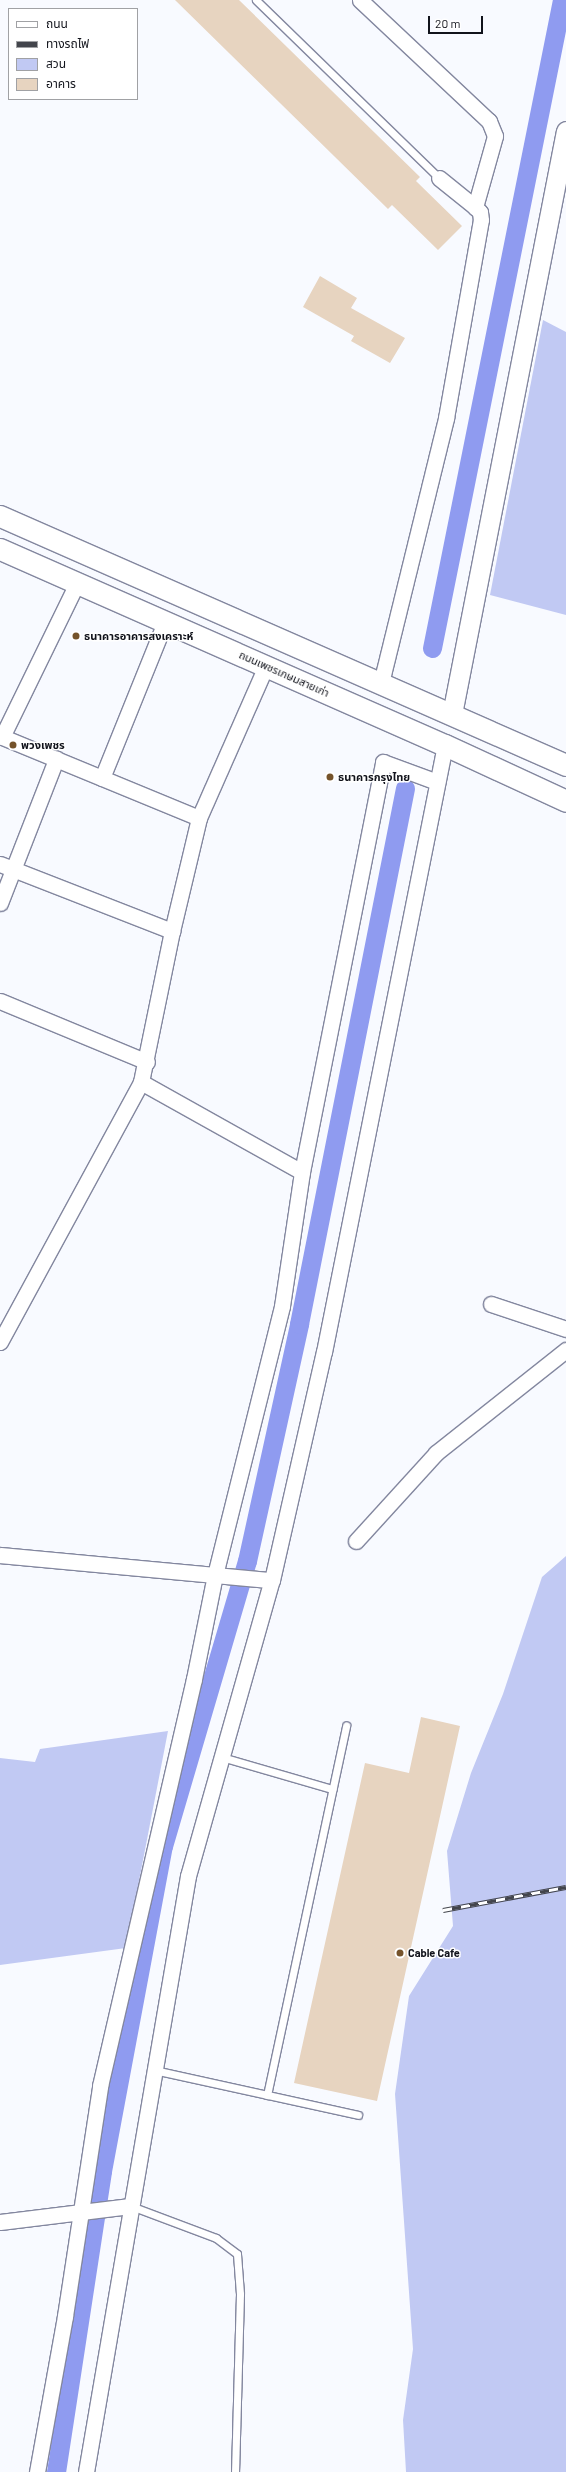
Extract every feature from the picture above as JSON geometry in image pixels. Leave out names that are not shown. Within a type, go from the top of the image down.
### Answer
[{"type":"main road","points":[[0,516],[566,765]]},
{"type":"main road","name":"ถนนเพชรเกษมสายเก่า","points":[[0,549],[403,726],[566,801]]},
{"type":"main road","points":[[0,564],[77,583]]},
{"type":"street","points":[[360,0],[489,121],[495,136],[475,208]]},
{"type":"street","points":[[452,714],[564,151],[566,131]]},
{"type":"street","points":[[381,683],[446,418],[481,220],[480,212],[439,178]]},
{"type":"street","points":[[77,583],[1,737],[200,818]]},
{"type":"street","points":[[102,778],[165,622]]},
{"type":"street","points":[[0,1342],[141,1082],[147,1062],[172,931],[200,818],[266,666]]},
{"type":"street","points":[[86,2472],[130,2206],[188,1876],[222,1757],[324,1352],[445,745]]},
{"type":"street","points":[[0,903],[7,867],[56,759]]},
{"type":"street","points":[[37,2472],[65,2316],[100,2086],[185,1717],[221,1575],[282,1306],[302,1172],[383,762],[437,782]]},
{"type":"street","points":[[7,867],[172,931]]},
{"type":"street","points":[[0,1001],[147,1062]]},
{"type":"street","points":[[141,1082],[302,1172]]},
{"type":"street","points":[[491,1304],[566,1329]]},
{"type":"street","points":[[356,1540],[436,1453],[566,1350]]},
{"type":"street","points":[[0,1555],[266,1579]]},
{"type":"street","points":[[0,2222],[130,2206]]},
{"type":"lane","points":[[256,0],[439,178]]},
{"type":"lane","points":[[266,2094],[346,1725]]},
{"type":"lane","points":[[222,1757],[332,1789]]},
{"type":"lane","points":[[154,2070],[358,2115]]},
{"type":"lane","points":[[130,2206],[216,2238],[237,2254],[240,2294],[235,2472]]},
{"type":"green space","points":[[543,320],[566,332],[566,615],[490,595]]},
{"type":"green space","points":[[566,1556],[566,2472],[406,2472],[403,2420],[413,2349],[395,2094],[409,1996],[453,1926],[447,1851],[471,1773],[503,1694],[542,1577]]},
{"type":"green space","points":[[168,1731],[126,1948],[0,1965],[0,1758],[35,1762],[40,1749]]},
{"type":"building","points":[[175,0],[239,0],[420,177],[416,181],[462,226],[438,250],[392,205],[388,209]]},
{"type":"building","points":[[320,276],[357,298],[351,308],[405,338],[390,363],[351,341],[354,336],[303,307]]},
{"type":"building","points":[[421,1717],[460,1726],[377,2101],[294,2083],[365,1763],[409,1773]]},
{"type":"waterway","points":[[432,648],[562,0]]},
{"type":"waterway","points":[[56,2472],[102,2171],[163,1846],[247,1561],[299,1324],[405,788]]},
{"type":"railway","points":[[443,1910],[566,1887]]},
{"type":"place","name":"ธนาคารอาคารสงเคราะห์","points":[[76,636]]},
{"type":"place","name":"พวงเพชร","points":[[13,745]]},
{"type":"place","name":"ธนาคารกรุงไทย","points":[[330,777]]},
{"type":"place","name":"Cable Cafe","points":[[400,1953]]}]
